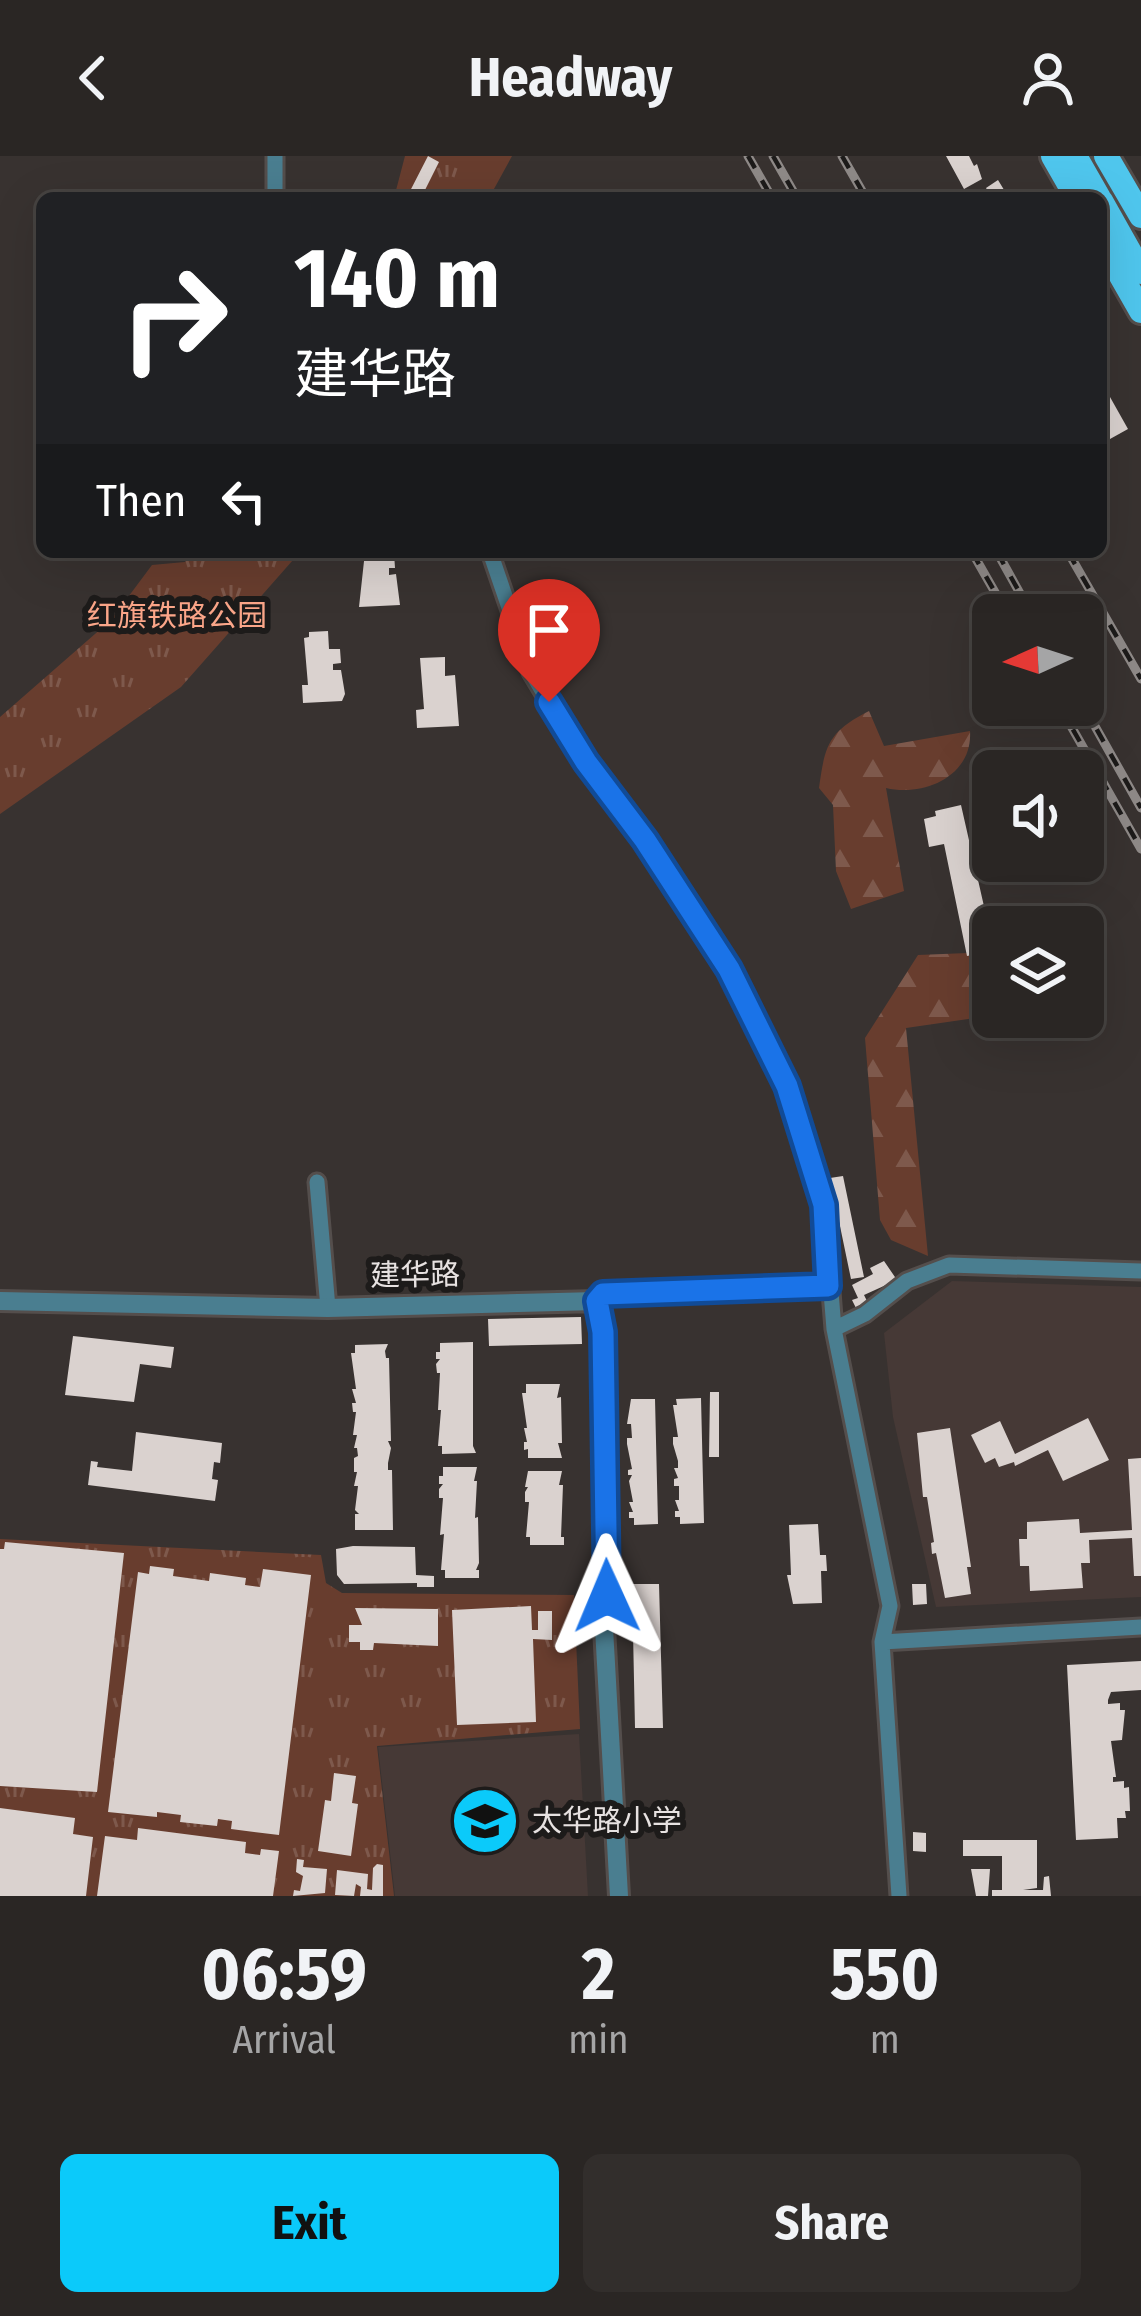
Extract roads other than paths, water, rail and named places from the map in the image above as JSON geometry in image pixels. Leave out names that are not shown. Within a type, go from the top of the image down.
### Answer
[{"type":"main road","points":[[1053,156],[1074,192]]},
{"type":"main road","points":[[1076,156],[1096,192]]},
{"type":"main road","points":[[1106,156],[1141,216]]},
{"type":"main road","points":[[1107,212],[1141,272]]},
{"type":"main road","points":[[1107,252],[1141,311]]},
{"type":"street","points":[[275,156],[275,192]]},
{"type":"street","points":[[492,558],[531,672],[586,762],[645,840],[729,969],[787,1086],[824,1205],[834,1330],[890,1606],[882,1642],[899,1896]]},
{"type":"street","points":[[317,1182],[328,1307]]},
{"type":"street","points":[[834,1330],[865,1314],[907,1281],[949,1265],[1141,1271]]},
{"type":"street","name":"建华路","points":[[0,1301],[328,1307],[597,1301],[603,1294],[828,1286]]},
{"type":"street","points":[[597,1301],[603,1332],[607,1596],[603,1610],[619,1896]]},
{"type":"street","points":[[882,1642],[1141,1627]]},
{"type":"railway","points":[[748,156],[769,192]]},
{"type":"railway","points":[[773,156],[794,192]]},
{"type":"railway","points":[[842,156],[863,192]]},
{"type":"railway","points":[[975,558],[996,594]]},
{"type":"railway","points":[[1000,558],[1020,594]]},
{"type":"railway","points":[[1071,558],[1141,679]]},
{"type":"railway","points":[[1071,726],[1141,849]]},
{"type":"railway","points":[[1095,726],[1141,808]]},
{"type":"place","name":"太华路小学","points":[[485,1821]]},
{"type":"park label","name":"红旗铁路公园","points":[[177,616]]}]
